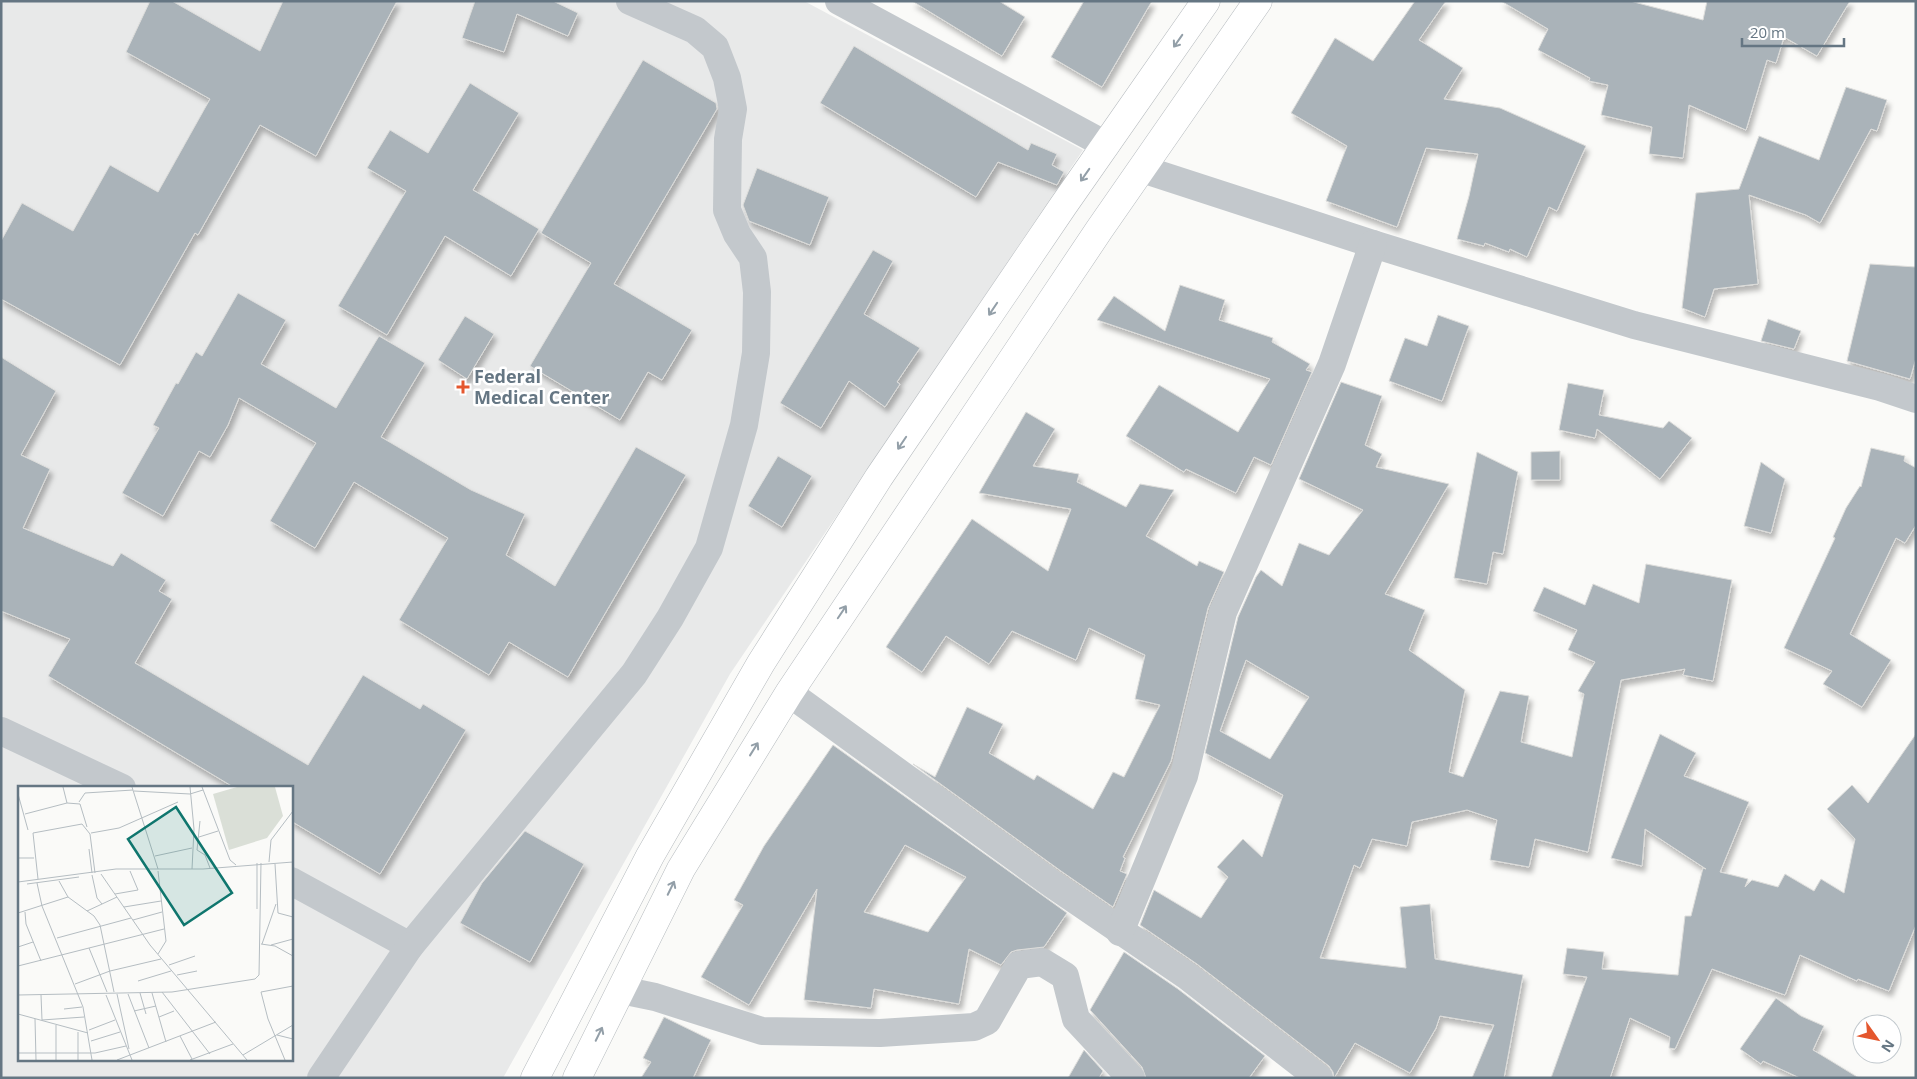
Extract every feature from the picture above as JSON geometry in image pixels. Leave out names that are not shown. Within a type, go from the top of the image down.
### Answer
[{"type":"main road","points":[[535,1078],[650,856],[761,663],[879,477],[1206,1]]},
{"type":"main road","points":[[577,1078],[681,869],[788,694],[910,510],[1258,1]]},
{"type":"street","points":[[321,1078],[410,946],[634,674],[670,618],[709,548],[744,425],[756,353],[757,292],[752,258],[737,234],[727,210],[728,139],[733,109],[727,78],[715,47],[695,30],[630,1]]},
{"type":"street","points":[[839,1],[1106,145]]},
{"type":"street","points":[[1142,170],[1373,244],[1634,324],[1880,387],[1916,398]]},
{"type":"street","points":[[1120,932],[1184,776],[1223,612],[1332,364],[1373,244]]},
{"type":"street","points":[[788,694],[1120,932],[1187,976],[1320,1078]]},
{"type":"street","points":[[1,731],[118,786]]},
{"type":"street","points":[[292,882],[410,946]]},
{"type":"street","points":[[621,990],[655,997],[762,1031],[880,1033],[974,1027],[987,1021],[1019,965],[1042,962],[1066,976],[1076,1019],[1131,1078]]},
{"type":"shaded area","name":"Federal Medical Center","points":[[1,1],[804,1],[1083,150],[730,674],[503,1078],[1,1078]]},
{"type":"building","points":[[150,1],[172,1],[260,51],[283,1],[397,1],[316,156],[260,125],[198,235],[195,233],[120,365],[1,299],[1,241],[22,203],[73,231],[110,165],[158,192],[210,99],[126,52]]},
{"type":"building","points":[[475,1],[553,1],[578,13],[568,36],[517,14],[504,52],[462,38]]},
{"type":"building","points":[[912,1],[999,1],[1025,17],[1002,56]]},
{"type":"building","points":[[1084,1],[1152,1],[1102,87],[1051,57]]},
{"type":"building","points":[[1415,1],[1446,1],[1419,40],[1463,68],[1444,99],[1500,108],[1586,146],[1557,211],[1549,207],[1527,257],[1510,249],[1509,252],[1485,243],[1484,246],[1457,239],[1478,154],[1426,148],[1397,227],[1326,201],[1347,146],[1291,113],[1335,38],[1373,61]]},
{"type":"building","points":[[1501,1],[1630,1],[1703,20],[1707,1],[1850,1],[1817,56],[1784,37],[1776,63],[1767,60],[1746,130],[1689,105],[1683,158],[1649,154],[1652,127],[1601,115],[1608,85],[1589,81],[1590,78],[1538,50],[1548,29]]},
{"type":"building","points":[[854,46],[1028,150],[1031,143],[1057,154],[1052,165],[1064,172],[1057,185],[998,162],[976,197],[820,103]]},
{"type":"building","points":[[643,60],[716,103],[717,109],[614,284],[692,330],[662,380],[648,372],[620,420],[530,366],[591,263],[541,233]]},
{"type":"building","points":[[470,83],[519,113],[473,190],[539,229],[511,276],[445,236],[387,335],[338,306],[406,191],[367,168],[390,130],[428,153]]},
{"type":"building","points":[[1846,87],[1887,100],[1877,131],[1871,129],[1820,223],[1806,215],[1749,195],[1758,284],[1714,289],[1705,317],[1682,308],[1696,193],[1739,189],[1759,136],[1819,160]]},
{"type":"building","points":[[757,168],[829,197],[810,245],[749,221],[743,205]]},
{"type":"building","points":[[873,250],[893,261],[864,314],[920,348],[897,382],[900,384],[885,407],[849,381],[821,428],[780,403]]},
{"type":"building","points":[[1870,264],[1916,267],[1916,358],[1910,379],[1847,361]]},
{"type":"building","points":[[1180,285],[1225,300],[1219,320],[1273,338],[1272,342],[1310,364],[1306,370],[1312,372],[1271,465],[1254,457],[1236,493],[1186,469],[1184,472],[1126,436],[1159,385],[1238,432],[1270,379],[1097,320],[1114,296],[1165,331]]},
{"type":"building","points":[[238,293],[286,320],[261,364],[336,408],[379,336],[425,363],[381,437],[471,490],[525,514],[506,555],[555,586],[636,447],[686,475],[568,677],[509,642],[489,675],[399,620],[448,538],[354,482],[315,548],[270,521],[316,443],[239,398],[228,425],[210,457],[199,451],[163,516],[122,493],[159,428],[153,425],[176,383],[178,384],[196,352],[202,356]]},
{"type":"building","points":[[1438,315],[1469,326],[1442,401],[1389,381],[1405,338],[1427,346]]},
{"type":"building","points":[[465,316],[494,334],[467,379],[438,360]]},
{"type":"building","points":[[1768,319],[1801,331],[1794,349],[1761,341]]},
{"type":"building","points":[[1,357],[56,391],[21,455],[50,469],[23,528],[113,566],[121,553],[166,580],[159,591],[172,599],[135,663],[308,765],[363,675],[420,709],[423,704],[466,730],[380,874],[292,822],[292,786],[232,786],[48,676],[70,639],[1,611]]},
{"type":"building","points":[[1341,382],[1382,396],[1365,445],[1382,454],[1376,467],[1449,484],[1385,594],[1425,610],[1409,650],[1465,690],[1449,772],[1463,777],[1500,691],[1529,696],[1521,742],[1572,757],[1584,694],[1578,691],[1595,662],[1568,650],[1577,630],[1533,611],[1544,587],[1585,605],[1593,584],[1639,603],[1646,564],[1732,580],[1713,681],[1683,675],[1685,669],[1621,680],[1588,852],[1535,839],[1529,867],[1490,860],[1497,820],[1467,810],[1412,822],[1407,846],[1372,839],[1360,868],[1354,865],[1320,958],[1406,968],[1400,907],[1430,904],[1435,959],[1523,975],[1504,1078],[1472,1078],[1494,1025],[1440,1016],[1436,1028],[1410,1073],[1355,1043],[1334,1078],[1329,1066],[1197,964],[1140,925],[1154,890],[1201,918],[1228,877],[1217,867],[1243,839],[1262,857],[1283,795],[1205,753],[1238,617],[1256,577],[1261,570],[1282,586],[1299,543],[1329,555],[1363,510],[1299,479]],"holes":[[[1246,660],[1309,697],[1270,759],[1220,731]]]},
{"type":"building","points":[[1568,383],[1604,390],[1599,415],[1663,428],[1669,421],[1692,438],[1660,479],[1597,429],[1595,438],[1559,430]]},
{"type":"building","points":[[1026,412],[1055,429],[1033,466],[1079,474],[1077,482],[1126,507],[1140,484],[1174,490],[1146,536],[1197,566],[1199,561],[1224,572],[1208,608],[1171,761],[1123,857],[1125,858],[1120,871],[1127,874],[1113,907],[913,764],[935,777],[967,707],[1003,724],[989,753],[1034,780],[1037,775],[1093,809],[1113,772],[1124,777],[1160,705],[1135,699],[1145,655],[1089,628],[1076,660],[1012,631],[989,664],[946,636],[922,672],[886,647],[972,519],[1048,571],[1071,509],[979,493]]},
{"type":"building","points":[[1871,448],[1905,456],[1904,461],[1916,468],[1916,525],[1905,543],[1896,538],[1850,634],[1891,660],[1862,707],[1823,684],[1832,671],[1784,648],[1835,538],[1833,537],[1846,508],[1861,487]]},
{"type":"building","points":[[1560,451],[1560,480],[1531,480],[1531,452]]},
{"type":"building","points":[[1477,452],[1518,472],[1503,554],[1493,552],[1487,584],[1454,578]]},
{"type":"building","points":[[778,456],[812,476],[782,527],[748,506]]},
{"type":"building","points":[[1761,462],[1785,479],[1771,533],[1744,526]]},
{"type":"building","points":[[1660,734],[1696,753],[1684,776],[1749,802],[1720,872],[1748,879],[1745,887],[1752,880],[1778,887],[1785,874],[1814,891],[1821,879],[1844,893],[1855,839],[1827,809],[1852,785],[1868,803],[1916,734],[1916,925],[1889,991],[1858,979],[1857,981],[1800,955],[1785,995],[1712,969],[1675,1049],[1669,1048],[1670,1037],[1630,1018],[1610,1078],[1551,1078],[1587,977],[1563,974],[1567,948],[1604,952],[1602,969],[1678,975],[1685,916],[1691,916],[1703,868],[1706,869],[1645,829],[1642,866],[1611,858]]},
{"type":"building","points":[[833,745],[1067,913],[1044,947],[1011,952],[1001,965],[969,949],[959,1004],[874,989],[871,1008],[804,1000],[817,889],[749,1005],[701,977],[743,905],[734,900],[764,846]],"holes":[[[905,845],[966,877],[928,932],[864,912]]]},
{"type":"building","points":[[525,831],[584,864],[530,962],[460,923],[482,883]]},
{"type":"building","points":[[1124,952],[1178,989],[1265,1056],[1249,1078],[1146,1078],[1142,1067],[1090,1010]]},
{"type":"building","points":[[1776,998],[1801,1016],[1824,1026],[1813,1050],[1859,1078],[1800,1078],[1763,1061],[1761,1064],[1740,1049]]},
{"type":"building","points":[[664,1017],[711,1040],[693,1078],[641,1078],[651,1062],[643,1058]]},
{"type":"building","points":[[1084,1050],[1103,1071],[1099,1078],[1068,1078]]},
{"type":"place","name":"Federal Medical Center","points":[[463,387]]}]
